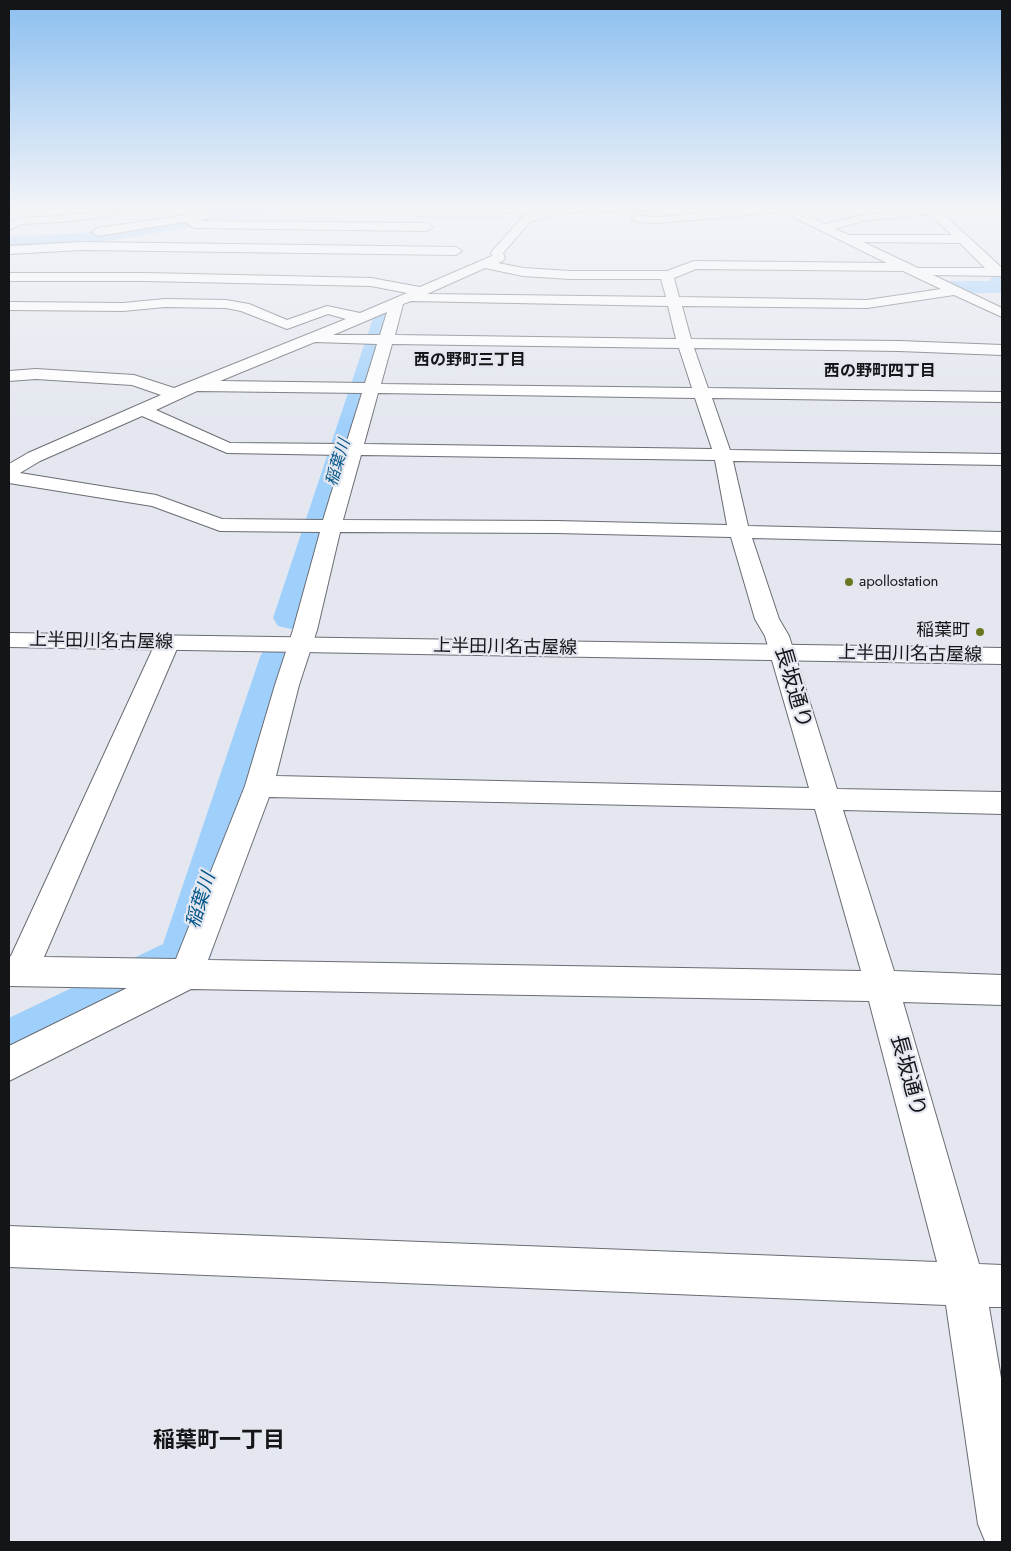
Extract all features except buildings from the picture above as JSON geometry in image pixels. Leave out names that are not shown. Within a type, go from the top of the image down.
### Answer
[{"type":"street","points":[[9,305],[35,280]]},
{"type":"street","points":[[298,280],[371,282],[421,292]]},
{"type":"street","points":[[9,472],[34,458],[175,394],[308,338],[361,318],[447,280]]},
{"type":"street","name":"長坂通り","points":[[668,280],[685,344],[723,456],[739,533],[767,620],[779,644],[882,986],[983,1285],[1002,1524]]},
{"type":"street","points":[[933,280],[1002,313]]},
{"type":"street","points":[[402,300],[867,304],[954,291]]},
{"type":"street","points":[[9,1064],[181,974],[259,786],[303,637],[323,527],[347,450],[372,389],[380,341],[402,300]]},
{"type":"street","points":[[9,305],[123,307],[165,303],[226,304],[244,307],[287,325],[327,310],[361,318]]},
{"type":"street","points":[[308,338],[380,341],[899,346],[1002,350]]},
{"type":"street","points":[[9,376],[36,374],[134,380],[175,394]]},
{"type":"street","points":[[194,386],[1002,397]]},
{"type":"street","points":[[142,410],[227,448],[1002,459]]},
{"type":"street","points":[[9,478],[156,501],[220,525],[556,528],[1002,538]]},
{"type":"street","name":"上半田川名古屋線","points":[[9,624],[303,637],[779,644],[1002,640]]},
{"type":"street","name":"上半田川名古屋線","points":[[9,640],[167,644],[303,637]]},
{"type":"street","points":[[167,644],[15,971],[882,986],[1002,990]]},
{"type":"street","name":"上半田川名古屋線","points":[[779,644],[1002,656]]},
{"type":"street","points":[[259,786],[1002,803]]},
{"type":"street","points":[[9,1247],[983,1285]]},
{"type":"waterway","name":"稲葉川","points":[[954,287],[995,287],[1000,280]]},
{"type":"waterway","name":"稲葉川","points":[[291,618],[387,309]]},
{"type":"waterway","name":"稲葉川","points":[[9,1046],[184,959],[279,657]]},
{"type":"place","name":"apollostation","points":[[849,582]]},
{"type":"place","name":"稲葉町","points":[[980,632]]},
{"type":"district","name":"西の野町三丁目","points":[[470,361]]},
{"type":"district","name":"西の野町四丁目","points":[[880,372]]},
{"type":"district","name":"稲葉町一丁目","points":[[219,1442]]}]
